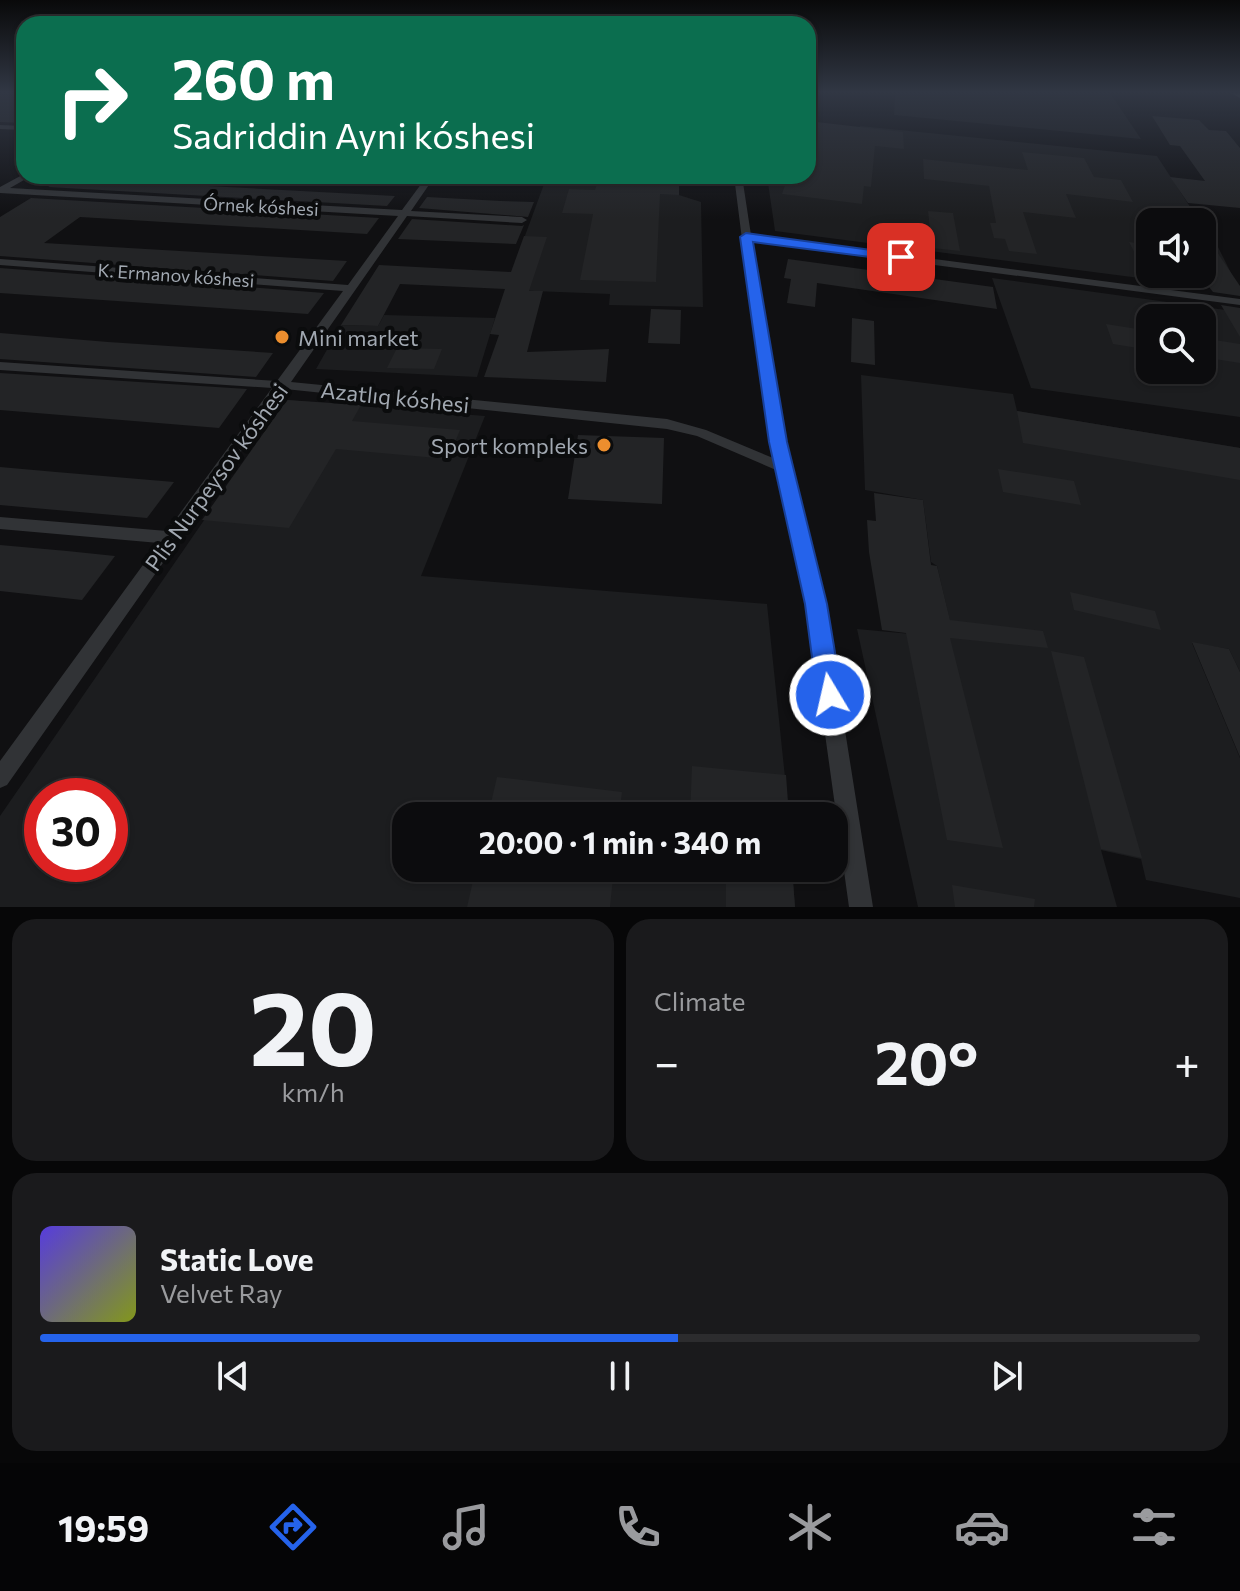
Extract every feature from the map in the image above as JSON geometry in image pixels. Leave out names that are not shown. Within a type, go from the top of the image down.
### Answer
[{"type":"street","name":"Plis Nurpeysov kóshesi","points":[[1,775],[425,184]]},
{"type":"street","points":[[739,184],[782,467],[816,604],[861,907]]},
{"type":"street","name":"Órnek kóshesi","points":[[0,190],[522,220]]},
{"type":"street","points":[[746,237],[1240,302]]},
{"type":"street","name":"K. Ermanov kóshesi","points":[[0,262],[351,288]]},
{"type":"street","name":"Azatlıq kóshesi","points":[[0,366],[281,385],[667,424],[701,433],[782,467]]},
{"type":"street","points":[[0,523],[172,538]]},
{"type":"shaded area","points":[[859,135],[952,135],[1157,156],[1191,208],[1136,208],[1136,278],[775,231],[768,184],[816,184],[816,173],[858,156]]},
{"type":"shaded area","points":[[1103,135],[1139,135],[1141,139]]},
{"type":"shaded area","points":[[544,184],[679,184],[679,195],[701,202],[703,307],[609,305],[610,294],[505,290]]},
{"type":"shaded area","points":[[1216,247],[1218,247],[1240,291],[1216,288]]},
{"type":"shaded area","points":[[992,278],[1182,304],[1136,304],[1136,384],[1216,384],[1216,309],[1240,312],[1240,417],[1031,388]]},
{"type":"shaded area","points":[[384,315],[495,318],[477,377],[316,369],[341,325],[378,326]]},
{"type":"shaded area","points":[[861,375],[1013,394],[1017,411],[1240,448],[1240,672],[1229,649],[1192,643],[1240,758],[1240,898],[1146,880],[1141,859],[1101,850],[1117,907],[918,907],[857,629],[954,638],[937,566],[931,562],[923,500],[865,490]]},
{"type":"shaded area","points":[[287,400],[485,416],[421,576],[767,604],[788,802],[392,802],[392,882],[793,882],[795,907],[0,907],[0,816],[24,781],[24,882],[128,882],[128,778],[26,778]]},
{"type":"building","points":[[816,135],[903,135],[904,149],[875,146],[871,187],[864,186],[862,204],[782,194],[785,184],[816,184]]},
{"type":"building","points":[[1164,135],[1230,135],[1240,148],[1240,208],[1188,203],[1170,177],[1205,181],[1180,146],[1170,145]]},
{"type":"building","points":[[1022,152],[1084,158],[1094,177],[1121,180],[1133,202],[1066,194],[1076,218],[1023,212],[1037,254],[1009,251],[1005,239],[994,238],[990,223],[996,223],[989,186],[924,179],[923,159],[1028,170]]},
{"type":"building","points":[[53,184],[170,184],[395,196],[387,206],[48,187]]},
{"type":"building","points":[[597,184],[679,184],[679,195],[660,194],[656,282],[580,280],[593,214],[562,213],[569,189],[595,190]]},
{"type":"building","points":[[427,197],[534,202],[528,217],[419,208]]},
{"type":"building","points":[[31,198],[379,218],[367,234],[80,217],[44,243],[347,261],[333,281],[0,256],[0,217]]},
{"type":"building","points":[[928,211],[953,213],[960,251],[932,248]]},
{"type":"building","points":[[412,219],[524,225],[516,244],[398,239]]},
{"type":"building","points":[[524,236],[547,237],[529,291],[543,291],[527,352],[609,349],[606,382],[484,377],[499,335],[490,334],[505,289],[400,284],[378,326],[341,325],[379,265],[511,272]]},
{"type":"building","points":[[1129,242],[1136,243],[1136,255]]},
{"type":"building","points":[[1216,252],[1240,286],[1240,296],[1213,292],[1210,288],[1216,288]]},
{"type":"building","points":[[788,259],[993,287],[997,309],[817,283],[815,307],[787,303],[791,279],[784,278]]},
{"type":"building","points":[[0,268],[324,293],[308,314],[0,293]]},
{"type":"building","points":[[1221,305],[1240,308],[1240,337]]},
{"type":"building","points":[[651,309],[681,310],[680,344],[648,343]]},
{"type":"building","points":[[852,318],[874,321],[875,365],[851,362]]},
{"type":"building","points":[[1106,324],[1136,329],[1136,348],[1113,344]]},
{"type":"building","points":[[0,333],[273,353],[256,377],[0,359]]},
{"type":"building","points":[[1216,340],[1240,344],[1240,363],[1216,359]]},
{"type":"building","points":[[397,348],[442,349],[434,369],[387,368]]},
{"type":"building","points":[[0,373],[247,389],[219,428],[0,410]]},
{"type":"building","points":[[287,400],[361,405],[352,421],[460,430],[448,459],[336,449],[289,528],[202,520]]},
{"type":"building","points":[[1017,411],[1240,448],[1240,480],[1023,443]]},
{"type":"building","points":[[578,435],[664,438],[662,504],[568,499]]},
{"type":"building","points":[[0,467],[174,482],[147,518],[0,505]]},
{"type":"building","points":[[998,469],[1074,481],[1081,505],[1003,492]]},
{"type":"building","points":[[874,493],[923,500],[931,565],[937,566],[950,620],[1043,631],[1048,648],[950,638],[1003,848],[947,840],[906,633],[882,630],[867,520],[876,521]]},
{"type":"building","points":[[0,545],[115,556],[82,600],[0,591]]},
{"type":"building","points":[[1070,592],[1155,611],[1161,630],[1074,610]]},
{"type":"building","points":[[1192,642],[1229,649],[1240,672],[1240,757]]},
{"type":"building","points":[[1051,651],[1084,657],[1142,858],[1101,849]]},
{"type":"building","points":[[692,766],[786,775],[788,802],[691,802]]},
{"type":"building","points":[[497,777],[622,792],[621,802],[491,802]]},
{"type":"building","points":[[473,882],[613,882],[610,907],[467,907]]},
{"type":"building","points":[[726,882],[793,882],[795,907],[726,907]]},
{"type":"building","points":[[952,885],[1035,899],[1034,907],[955,907]]},
{"type":"place","name":"Mini market","points":[[282,337]]},
{"type":"place","name":"Sport kompleks","points":[[604,445]]},
{"type":"route","points":[[830,695],[816,604],[782,467],[746,237],[901,257]]}]
